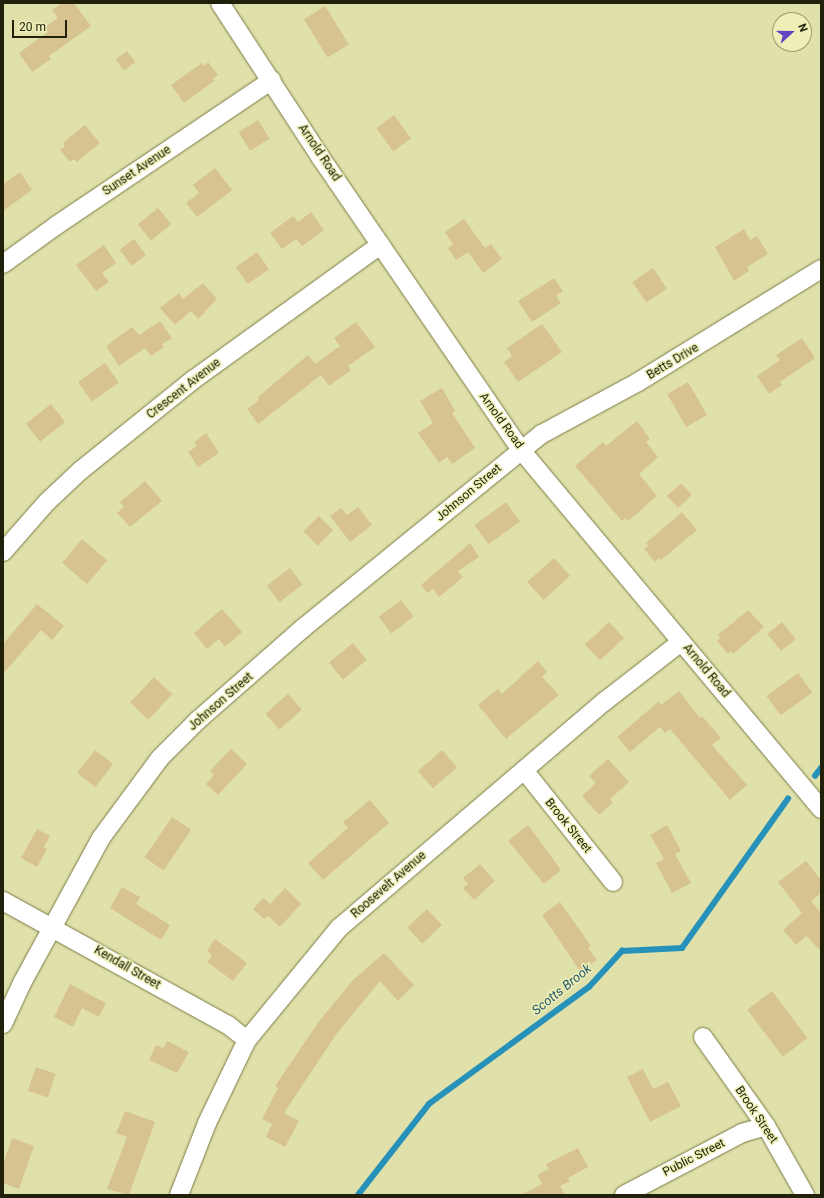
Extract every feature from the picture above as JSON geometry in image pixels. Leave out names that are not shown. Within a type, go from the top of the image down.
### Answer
[{"type":"street","name":"Arnold Road","points":[[220,3],[380,245],[521,450],[821,809]]},
{"type":"street","name":"Sunset Avenue","points":[[3,264],[272,80]]},
{"type":"street","name":"Crescent Avenue","points":[[3,552],[22,528],[81,470],[193,380],[380,245]]},
{"type":"street","name":"Betts Drive","points":[[521,450],[542,434],[706,341],[821,268]]},
{"type":"street","name":"Johnson Street","points":[[3,1024],[22,983],[54,927],[101,838],[160,758],[198,720],[303,628],[521,450]]},
{"type":"street","name":"Roosevelt Avenue","points":[[179,1195],[207,1123],[247,1040],[339,928],[524,770],[682,642]]},
{"type":"street","name":"Brook Street","points":[[524,770],[613,882]]},
{"type":"street","name":"Kendall Street","points":[[3,901],[54,927],[228,1025],[247,1040]]},
{"type":"street","name":"Brook Street","points":[[702,1037],[766,1126],[805,1195]]},
{"type":"street","name":"Public Street","points":[[624,1195],[742,1133],[766,1126]]},
{"type":"building","points":[[63,3],[74,3],[91,26],[49,56],[51,59],[32,72],[19,53],[48,32],[45,27],[58,18],[52,10]]},
{"type":"building","points":[[325,6],[349,44],[328,57],[304,19]]},
{"type":"building","points":[[127,51],[135,62],[124,71],[116,59]]},
{"type":"building","points":[[208,62],[218,75],[213,79],[214,81],[184,103],[171,85],[202,63],[204,66]]},
{"type":"building","points":[[394,115],[411,138],[393,151],[376,128]]},
{"type":"building","points":[[258,120],[270,139],[250,151],[238,132]]},
{"type":"building","points":[[85,125],[100,143],[77,162],[74,159],[70,162],[60,150],[65,146],[63,143]]},
{"type":"building","points":[[215,168],[232,190],[197,217],[186,203],[199,193],[193,185]]},
{"type":"building","points":[[20,172],[32,190],[3,211],[3,184]]},
{"type":"building","points":[[158,208],[171,224],[151,241],[138,224]]},
{"type":"building","points":[[311,212],[324,230],[302,246],[296,239],[282,249],[270,233],[293,216],[298,222]]},
{"type":"building","points":[[464,219],[485,248],[491,244],[502,259],[483,273],[468,252],[456,260],[448,248],[453,244],[445,232]]},
{"type":"building","points":[[744,229],[750,240],[757,236],[768,254],[747,267],[749,271],[734,281],[715,247]]},
{"type":"building","points":[[134,239],[146,255],[132,266],[120,250]]},
{"type":"building","points":[[104,245],[116,263],[102,273],[109,282],[96,291],[76,265]]},
{"type":"building","points":[[257,252],[269,269],[248,284],[236,267]]},
{"type":"building","points":[[653,268],[667,289],[646,303],[632,282]]},
{"type":"building","points":[[554,278],[563,291],[556,296],[561,303],[532,322],[518,301]]},
{"type":"building","points":[[203,283],[217,299],[198,319],[191,311],[175,325],[160,308],[179,293],[183,299]]},
{"type":"building","points":[[160,321],[172,338],[162,344],[164,347],[151,356],[145,348],[119,366],[106,346],[132,327],[139,335]]},
{"type":"building","points":[[356,322],[375,347],[348,366],[351,370],[329,386],[321,375],[258,424],[247,409],[259,400],[258,397],[308,355],[315,364],[340,346],[334,338]]},
{"type":"building","points":[[542,324],[562,352],[518,382],[504,362],[512,356],[507,348]]},
{"type":"building","points":[[802,338],[815,358],[780,382],[782,385],[769,394],[757,376],[780,360],[776,355]]},
{"type":"building","points":[[105,363],[119,383],[92,402],[78,382]]},
{"type":"building","points":[[688,382],[707,415],[686,427],[667,394]]},
{"type":"building","points":[[442,388],[455,411],[452,413],[475,448],[452,464],[447,457],[439,463],[418,433],[433,423],[420,401]]},
{"type":"building","points":[[51,404],[65,422],[40,442],[26,424]]},
{"type":"building","points":[[637,421],[650,439],[646,442],[658,457],[639,474],[657,496],[628,521],[625,518],[622,521],[575,466],[603,442],[606,446]]},
{"type":"building","points":[[206,433],[219,453],[198,467],[188,452],[197,446],[194,442]]},
{"type":"building","points":[[145,481],[162,501],[130,527],[117,513],[124,507],[120,502]]},
{"type":"building","points":[[681,483],[692,495],[678,508],[667,496]]},
{"type":"building","points":[[506,502],[520,521],[489,544],[474,525]]},
{"type":"building","points":[[358,507],[372,525],[350,542],[330,516],[341,508],[347,515]]},
{"type":"building","points":[[682,512],[697,530],[661,560],[659,558],[655,562],[644,549],[648,546],[646,543]]},
{"type":"building","points":[[319,516],[333,530],[318,546],[303,532]]},
{"type":"building","points":[[82,539],[107,560],[87,584],[62,563]]},
{"type":"building","points":[[470,543],[479,557],[458,571],[463,577],[439,597],[433,589],[427,593],[421,585]]},
{"type":"building","points":[[554,558],[570,576],[543,600],[527,582]]},
{"type":"building","points":[[290,568],[303,585],[279,602],[267,585]]},
{"type":"building","points":[[401,600],[414,617],[391,634],[379,617]]},
{"type":"building","points":[[37,604],[64,626],[52,640],[41,630],[3,674],[3,644]]},
{"type":"building","points":[[222,609],[242,632],[225,647],[219,639],[207,649],[194,633]]},
{"type":"building","points":[[748,610],[764,627],[733,654],[731,651],[728,654],[717,641],[720,638],[718,635]]},
{"type":"building","points":[[609,622],[624,638],[600,661],[585,645]]},
{"type":"building","points":[[782,622],[796,639],[781,651],[767,634]]},
{"type":"building","points":[[353,643],[367,660],[343,680],[329,663]]},
{"type":"building","points":[[538,661],[547,672],[542,677],[559,695],[506,739],[478,705],[498,689],[502,694]]},
{"type":"building","points":[[798,673],[812,692],[781,715],[766,696]]},
{"type":"building","points":[[154,677],[172,694],[148,720],[130,703]]},
{"type":"building","points":[[679,691],[700,718],[702,716],[721,738],[712,745],[747,785],[730,800],[670,729],[665,733],[660,727],[630,752],[617,737],[658,702],[661,705]]},
{"type":"building","points":[[288,694],[302,710],[279,730],[265,714]]},
{"type":"building","points":[[231,749],[247,764],[218,795],[206,784],[214,775],[210,771]]},
{"type":"building","points":[[95,750],[113,764],[95,787],[77,773]]},
{"type":"building","points":[[442,750],[457,767],[433,788],[418,771]]},
{"type":"building","points":[[608,759],[629,782],[610,799],[613,803],[599,815],[582,796],[596,783],[589,776]]},
{"type":"building","points":[[370,800],[389,823],[323,880],[308,863],[348,828],[343,822]]},
{"type":"building","points":[[172,817],[191,830],[164,870],[145,858]]},
{"type":"building","points":[[528,825],[561,870],[544,884],[508,841]]},
{"type":"building","points":[[667,825],[681,851],[675,854],[691,883],[672,893],[656,863],[664,859],[650,835]]},
{"type":"building","points":[[37,829],[50,836],[44,847],[47,849],[37,867],[21,858]]},
{"type":"building","points":[[806,861],[821,880],[821,893],[811,901],[821,913],[821,951],[806,936],[796,945],[783,930],[802,913],[778,882]]},
{"type":"building","points":[[480,864],[495,881],[474,900],[463,888],[468,884],[463,878]]},
{"type":"building","points":[[122,887],[140,897],[136,904],[170,925],[161,940],[110,908]]},
{"type":"building","points":[[285,888],[301,904],[280,927],[268,916],[264,919],[253,909],[263,898],[270,904]]},
{"type":"building","points":[[560,902],[591,946],[588,948],[597,960],[580,971],[542,915]]},
{"type":"building","points":[[427,909],[442,925],[422,944],[407,927]]},
{"type":"building","points":[[215,939],[247,963],[233,981],[207,962],[212,955],[207,951]]},
{"type":"building","points":[[384,953],[414,985],[398,1001],[380,981],[337,1033],[284,1113],[299,1121],[285,1147],[266,1137],[272,1124],[262,1119],[278,1088],[275,1086],[320,1020],[352,981]]},
{"type":"building","points":[[70,984],[106,1003],[99,1017],[82,1008],[73,1027],[54,1017]]},
{"type":"building","points":[[772,991],[808,1038],[783,1057],[747,1010]]},
{"type":"building","points":[[167,1041],[189,1052],[177,1073],[149,1060],[156,1045],[163,1048]]},
{"type":"building","points":[[36,1067],[56,1074],[48,1097],[28,1091]]},
{"type":"building","points":[[643,1069],[653,1089],[668,1082],[681,1106],[650,1122],[627,1077]]},
{"type":"building","points":[[125,1111],[155,1122],[129,1195],[107,1189],[127,1137],[116,1133]]},
{"type":"building","points":[[12,1138],[34,1146],[19,1189],[3,1183],[3,1165]]},
{"type":"building","points":[[578,1148],[588,1167],[568,1178],[570,1181],[560,1186],[565,1195],[521,1195],[542,1184],[537,1175],[549,1169],[546,1164]]},
{"type":"waterway","name":"Scotts Brook","points":[[815,776],[821,768]]},
{"type":"waterway","name":"Scotts Brook","points":[[358,1195],[429,1104],[589,987],[622,951],[682,948],[788,799]]}]
